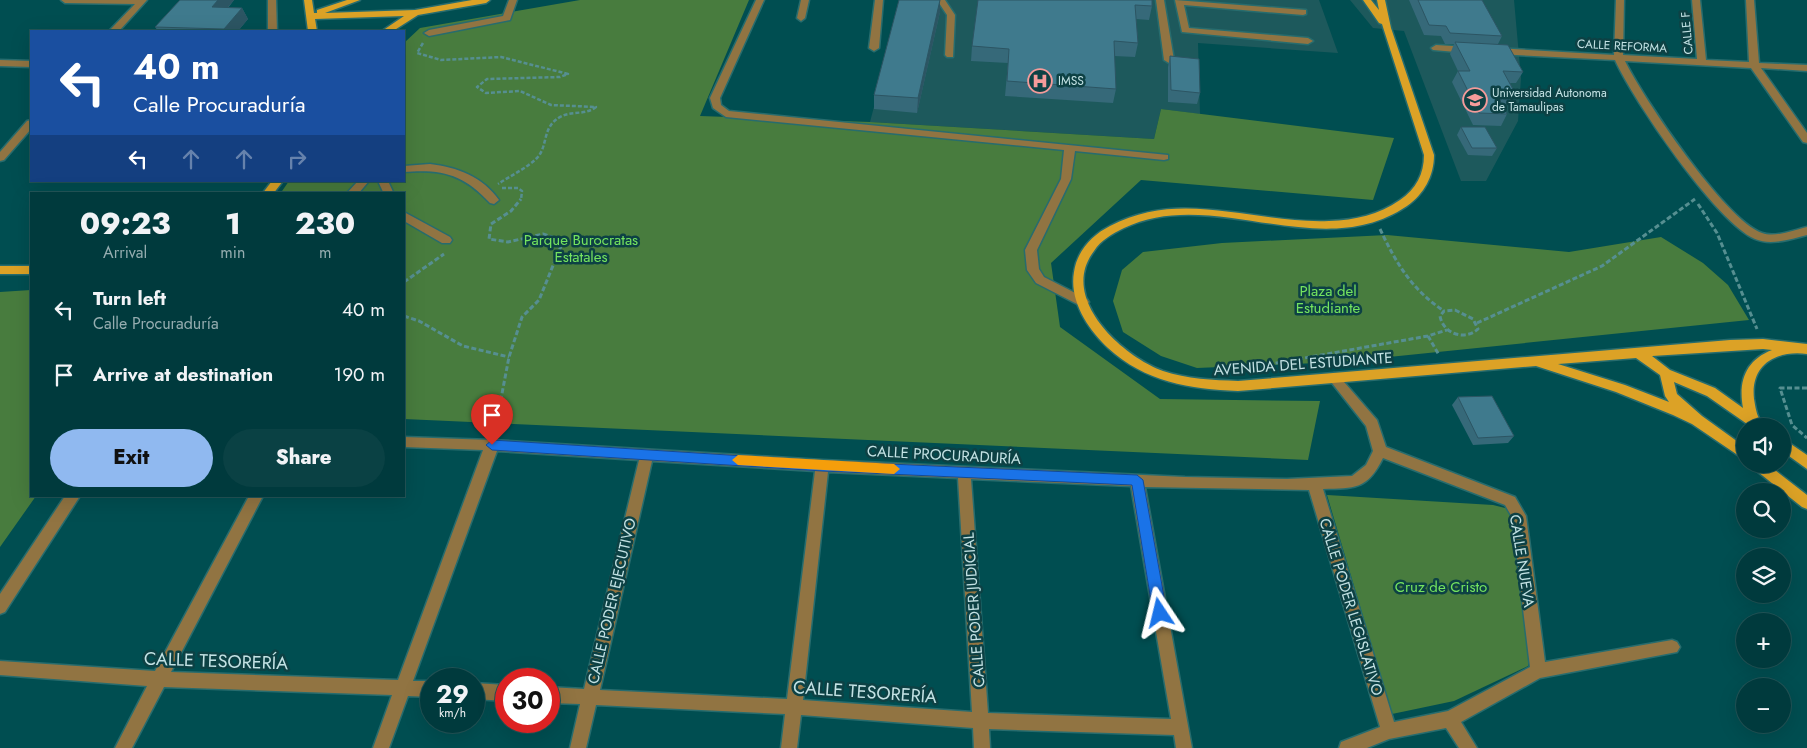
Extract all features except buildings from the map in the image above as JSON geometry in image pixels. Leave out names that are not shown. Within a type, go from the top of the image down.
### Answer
[{"type":"main road","points":[[308,0],[312,30]]},
{"type":"main road","points":[[310,16],[356,0]]},
{"type":"main road","points":[[310,16],[368,16],[415,13],[486,0]]},
{"type":"main road","points":[[1367,0],[1386,28]]},
{"type":"main road","points":[[1381,0],[1386,28]]},
{"type":"main road","points":[[388,30],[415,13]]},
{"type":"main road","name":"AVENIDA DEL ESTUDIANTE","points":[[1386,28],[1418,119],[1428,155],[1430,167],[1424,182],[1400,208],[1376,220],[1344,224],[1297,223],[1171,211],[1123,223],[1105,233],[1090,246],[1080,262],[1077,283],[1082,302],[1091,320],[1106,340],[1128,359],[1162,377],[1195,385],[1238,386],[1763,344],[1807,349]]},
{"type":"main road","points":[[269,192],[277,182]]},
{"type":"main road","points":[[0,270],[30,270]]},
{"type":"main road","points":[[1754,418],[1748,406],[1748,387],[1755,366],[1765,358],[1792,346]]},
{"type":"main road","points":[[1639,353],[1666,373],[1711,392],[1748,418]]},
{"type":"main road","points":[[1531,362],[1612,384],[1659,402],[1697,420]]},
{"type":"main road","points":[[1666,373],[1671,396],[1697,420],[1736,448]]},
{"type":"main road","points":[[1791,450],[1807,463]]},
{"type":"main road","points":[[1769,473],[1807,503]]},
{"type":"street","points":[[65,0],[143,0]]},
{"type":"street","points":[[115,30],[143,0]]},
{"type":"street","points":[[272,0],[273,30]]},
{"type":"street","points":[[429,33],[508,18],[513,0]]},
{"type":"street","points":[[760,0],[716,98],[716,106],[726,114],[1164,156]]},
{"type":"street","points":[[801,18],[805,0]]},
{"type":"street","points":[[874,48],[880,0]]},
{"type":"street","points":[[941,0],[951,14],[950,56]]},
{"type":"street","points":[[1160,0],[1169,60]]},
{"type":"street","points":[[1620,0],[1619,59],[1650,113],[1709,190],[1748,229],[1759,236],[1772,237],[1807,231]]},
{"type":"street","name":"CALLE F","points":[[1696,0],[1702,63]]},
{"type":"street","points":[[1750,0],[1754,65],[1807,140]]},
{"type":"street","points":[[1303,12],[1179,1],[1185,30],[1308,41]]},
{"type":"street","name":"CALLE REFORMA","points":[[1436,48],[1807,68]]},
{"type":"street","points":[[0,63],[30,64]]},
{"type":"street","points":[[0,158],[30,124]]},
{"type":"street","points":[[1070,148],[1066,179],[1031,250],[1034,270],[1040,280],[1082,302]]},
{"type":"street","points":[[405,169],[425,166],[444,167],[454,170],[490,196]]},
{"type":"street","points":[[353,192],[363,182]]},
{"type":"street","points":[[405,217],[446,240]]},
{"type":"street","points":[[1334,378],[1372,424],[1380,451]]},
{"type":"street","name":"CALLE PROCURADURÍA","points":[[405,442],[492,445],[822,466],[1277,485],[1355,482],[1371,469],[1380,451]]},
{"type":"street","points":[[381,748],[492,445]]},
{"type":"street","name":"CALLE NUEVA","points":[[1380,451],[1510,501],[1519,516],[1538,671]]},
{"type":"street","name":"CALLE PODER EJECUTIVO","points":[[578,748],[647,455]]},
{"type":"street","points":[[789,748],[822,466]]},
{"type":"street","name":"CALLE PODER JUDICIAL","points":[[964,472],[982,721],[982,748]]},
{"type":"street","points":[[1137,480],[1184,748]]},
{"type":"street","name":"CALLE PODER LEGISLATIVO","points":[[1314,483],[1389,731]]},
{"type":"street","points":[[0,608],[72,497]]},
{"type":"street","points":[[123,748],[255,497]]},
{"type":"street","points":[[1347,748],[1389,731],[1450,719],[1538,671],[1672,647]]},
{"type":"street","name":"CALLE TESORERÍA","points":[[0,668],[159,679],[420,688]]},
{"type":"street","name":"CALLE TESORERÍA","points":[[560,696],[794,707],[982,721],[1180,727]]},
{"type":"street","points":[[1450,719],[1469,748]]},
{"type":"path","points":[[429,33],[417,53],[441,60],[501,57],[568,74],[560,78],[487,79],[477,87],[479,90],[486,93],[520,91],[551,105],[596,107],[591,111],[562,116],[546,132],[544,147],[537,158],[490,196]]},
{"type":"path","points":[[490,196],[503,188],[518,188],[523,196],[520,204],[491,224],[488,239],[508,242],[544,234],[558,239],[561,246],[539,300],[522,317],[509,357],[492,445]]},
{"type":"path","points":[[1477,323],[1602,266],[1709,190]]},
{"type":"path","points":[[1695,199],[1717,233],[1763,344]]},
{"type":"path","points":[[1258,385],[1260,370],[1264,365],[1428,336],[1446,330],[1465,336],[1473,334],[1478,330],[1477,323],[1469,314],[1456,310],[1444,311],[1423,299],[1409,284],[1376,220]]},
{"type":"path","points":[[405,281],[441,257],[448,247],[446,240]]},
{"type":"path","points":[[1444,311],[1440,316],[1441,323],[1446,330]]},
{"type":"path","points":[[405,316],[417,318],[438,333],[463,346],[509,357]]},
{"type":"path","points":[[1807,388],[1780,388],[1792,425],[1807,438]]},
{"type":"shaded area","name":"IMSS","points":[[902,0],[1319,0],[1338,53],[1198,43],[1200,114],[1161,109],[1154,139],[870,122]]},
{"type":"shaded area","name":"Universidad Autonoma de Tamaulipas","points":[[1350,0],[1514,0],[1521,78],[1518,121],[1486,181],[1461,181],[1404,31],[1373,28]]},
{"type":"green space","name":"Parque Burocratas Estatales","points":[[580,0],[749,0],[700,116],[870,122],[1154,139],[1161,109],[1394,138],[1373,200],[1141,180],[1051,263],[1060,327],[1160,399],[1320,401],[1308,460],[405,419],[405,192],[281,192],[288,182],[405,182],[405,42],[420,28]]},
{"type":"green space","name":"Plaza del Estudiante","points":[[1387,235],[1569,252],[1661,237],[1703,263],[1728,285],[1749,320],[1340,362],[1197,368],[1161,356],[1123,332],[1113,301],[1122,270],[1143,252],[1222,243]]},
{"type":"green space","points":[[30,290],[30,497],[35,497],[0,547],[0,292]]},
{"type":"green space","name":"Cruz de Cristo","points":[[1327,495],[1493,505],[1513,510],[1534,634],[1528,666],[1454,701],[1392,714]]},
{"type":"slow traffic","points":[[738,460],[894,469]]},
{"type":"place","name":"IMSS","points":[[1040,81]]},
{"type":"place","name":"Universidad Autonoma de Tamaulipas","points":[[1475,100]]},
{"type":"route","points":[[492,445],[822,466],[1137,480],[1160,613]]}]
